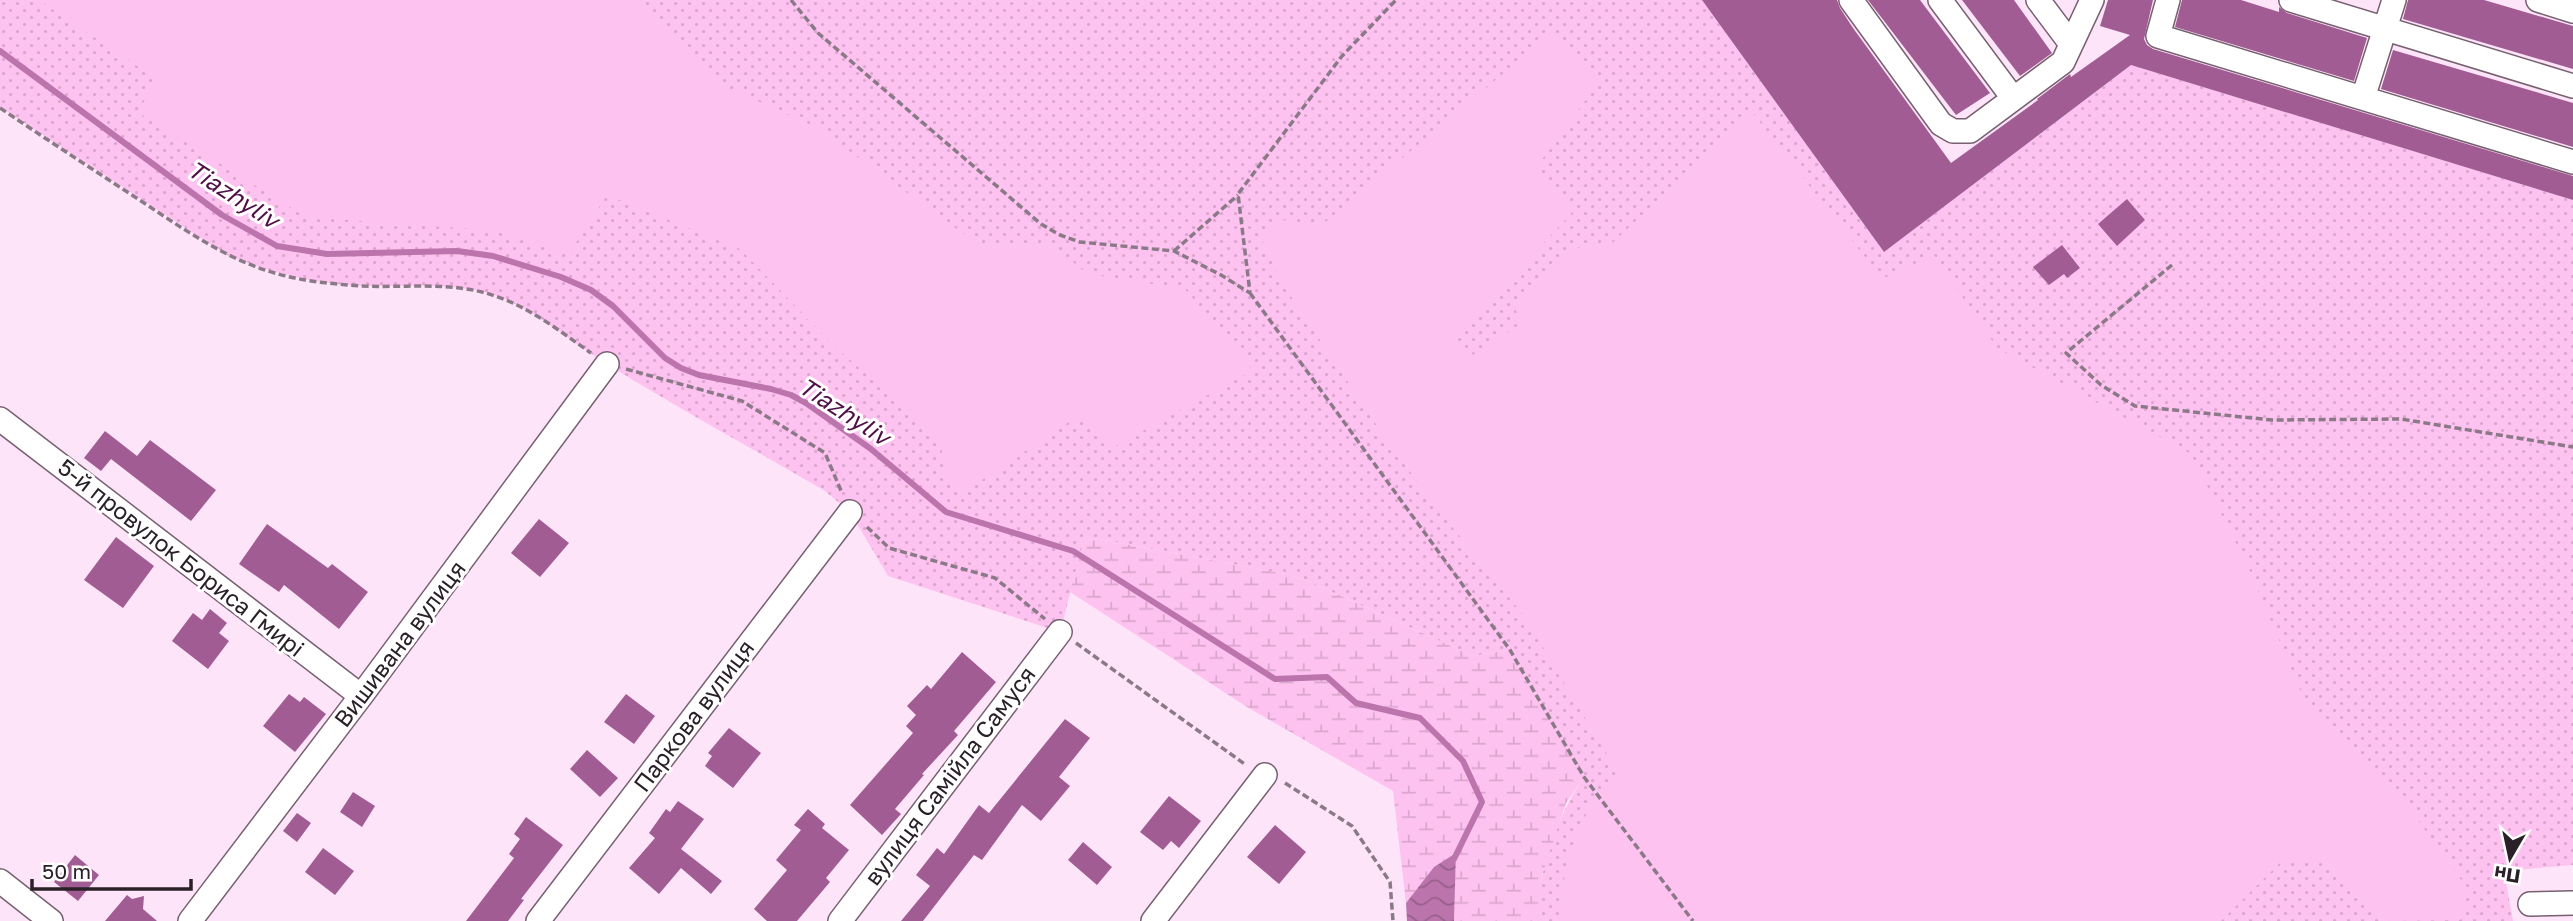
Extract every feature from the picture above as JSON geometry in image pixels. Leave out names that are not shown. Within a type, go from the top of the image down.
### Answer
[{"type":"street","points":[[1851,0],[1941,124],[1954,131],[1969,131],[2063,62],[2092,0]]},
{"type":"street","points":[[1940,0],[2013,98]]},
{"type":"street","points":[[2038,0],[2071,44]]},
{"type":"street","points":[[2168,0],[2158,36],[2573,162]]},
{"type":"street","points":[[2291,0],[2573,86]]},
{"type":"street","points":[[2363,98],[2394,0]]},
{"type":"street","points":[[2538,0],[2573,11]]},
{"type":"street","name":"Вишивана вулиця","points":[[190,921],[607,364]]},
{"type":"street","name":"5-й провулок Бориса Гмирі","points":[[0,419],[361,696]]},
{"type":"street","name":"Паркова вулиця","points":[[538,921],[850,512]]},
{"type":"street","name":"вулиця Самійла Самуся","points":[[840,921],[1060,632]]},
{"type":"street","points":[[1153,921],[1265,775]]},
{"type":"street","points":[[0,881],[51,921]]},
{"type":"street","points":[[2530,904],[2573,903]]},
{"type":"path","points":[[790,0],[818,33],[1041,224],[1080,242],[1174,251],[1250,293],[1510,650],[1584,777],[1693,921]]},
{"type":"path","points":[[1174,251],[1238,194],[1342,56],[1396,0]]},
{"type":"path","points":[[0,108],[188,232],[227,255],[267,271],[316,282],[363,286],[439,286],[469,289],[496,296],[533,313],[607,364],[742,401],[825,453],[850,512],[889,548],[995,578],[1060,632],[1252,770],[1292,785],[1352,826],[1390,882],[1393,921]]},
{"type":"path","points":[[1238,194],[1250,293]]},
{"type":"path","points":[[2172,265],[2066,353],[2101,385],[2135,406],[2272,420],[2401,419],[2573,447]]},
{"type":"green space","points":[[0,0],[1702,0],[1884,252],[2131,65],[2573,200],[2573,865],[2504,871],[2513,921],[1538,921],[1541,883],[1550,845],[1565,809],[1584,777],[1510,650],[1473,656],[1310,582],[1286,574],[1093,538],[1083,544],[1060,632],[888,576],[850,512],[825,491],[636,382],[512,303],[497,296],[465,288],[366,286],[312,280],[227,255],[0,107]]},
{"type":"green space","points":[[43,0],[643,0],[638,5],[721,85],[818,128],[976,243],[1049,243],[1088,274],[1185,289],[1253,370],[1112,448],[1081,414],[961,494],[944,478],[941,439],[835,347],[740,249],[607,195],[568,255],[500,231],[306,217],[137,112],[158,80],[43,3]]},
{"type":"green space","points":[[1553,32],[1599,82],[1535,169],[1572,213],[1452,340],[1471,356],[1520,324],[1515,307],[1576,248],[1609,246],[1752,112],[1882,279],[1934,255],[1997,348],[2191,454],[2250,571],[2309,711],[2396,790],[2468,889],[2460,920],[2390,921],[2379,917],[2327,862],[2283,860],[2221,921],[1558,921],[1565,875],[1580,828],[1594,802],[1618,773],[1524,616],[1387,441],[1286,289],[1259,235],[1274,219],[1322,225]]},
{"type":"green space","points":[[1093,538],[1286,574],[1310,582],[1473,656],[1510,650],[1584,777],[1566,803],[1542,875],[1538,921],[1454,921],[1456,854],[1434,867],[1406,903],[1393,791],[1247,707],[1070,592],[1083,544]]},
{"type":"water","points":[[1456,853],[1454,921],[1407,921],[1406,903],[1434,867]]},
{"type":"building","points":[[1702,0],[1837,0],[1853,28],[1951,163],[2070,74],[2071,77],[2130,35],[2100,26],[2108,0],[2153,0],[2144,39],[2153,49],[2573,176],[2573,200],[2131,65],[1884,252]]},
{"type":"building","points":[[1868,0],[1920,0],[1990,93],[1956,115]]},
{"type":"building","points":[[1962,0],[2014,0],[2052,53],[2020,76]]},
{"type":"building","points":[[2182,0],[2241,0],[2279,12],[2279,7],[2287,13],[2367,38],[2354,81],[2175,27]]},
{"type":"building","points":[[2408,0],[2484,0],[2573,26],[2573,69],[2403,19]]},
{"type":"building","points":[[2393,50],[2573,103],[2573,147],[2381,89]]},
{"type":"building","points":[[2127,199],[2145,220],[2117,246],[2098,224]]},
{"type":"building","points":[[2062,245],[2080,268],[2067,278],[2064,274],[2049,285],[2033,267]]},
{"type":"building","points":[[105,431],[137,456],[150,440],[216,490],[191,521],[111,459],[101,471],[84,458]]},
{"type":"building","points":[[539,519],[569,543],[540,577],[511,553]]},
{"type":"building","points":[[267,524],[328,568],[332,564],[368,592],[339,629],[284,585],[279,592],[239,564]]},
{"type":"building","points":[[116,537],[154,566],[123,608],[84,580]]},
{"type":"building","points":[[210,609],[227,623],[219,633],[229,641],[208,669],[172,641],[193,613],[202,620]]},
{"type":"building","points":[[962,652],[996,682],[954,731],[958,735],[922,774],[924,775],[895,809],[901,814],[882,835],[850,805],[913,733],[906,726],[916,715],[907,706],[927,685],[931,689]]},
{"type":"building","points":[[289,694],[300,702],[304,697],[326,714],[295,752],[263,726]]},
{"type":"building","points":[[626,694],[655,716],[634,744],[604,722]]},
{"type":"building","points":[[1065,719],[1090,738],[1059,777],[1070,786],[1041,821],[1022,805],[982,860],[974,855],[923,921],[901,921],[930,886],[916,875],[937,848],[944,854],[979,805],[989,813]]},
{"type":"building","points":[[729,728],[761,753],[733,788],[705,766],[712,756],[708,753]]},
{"type":"building","points":[[587,750],[618,778],[600,797],[570,769]]},
{"type":"building","points":[[353,792],[375,806],[362,827],[340,812]]},
{"type":"building","points":[[1169,796],[1201,821],[1179,848],[1171,841],[1163,850],[1140,832]]},
{"type":"building","points":[[678,801],[704,819],[681,849],[722,881],[711,894],[681,868],[659,894],[629,868],[655,838],[649,833],[666,809],[670,812]]},
{"type":"building","points":[[808,809],[825,824],[822,828],[849,850],[826,878],[830,882],[797,921],[767,921],[754,909],[787,870],[776,860],[801,830],[794,825]]},
{"type":"building","points":[[297,813],[311,823],[297,842],[283,831]]},
{"type":"building","points":[[526,817],[563,845],[521,899],[524,900],[508,921],[466,921],[514,858],[509,854],[520,839],[514,834]]},
{"type":"building","points":[[1275,825],[1306,852],[1279,884],[1247,857]]},
{"type":"building","points":[[1083,842],[1112,867],[1097,885],[1068,860]]},
{"type":"building","points":[[323,848],[354,871],[335,895],[305,872]]},
{"type":"building","points":[[75,855],[99,875],[78,901],[54,882]]},
{"type":"building","points":[[127,895],[132,899],[144,896],[143,909],[157,921],[105,921]]},
{"type":"waterway","name":"Tiazhyliv","points":[[0,51],[222,215],[277,246],[327,254],[457,251],[493,256],[561,277],[591,290],[613,306],[665,358],[681,368],[699,375],[771,389],[806,403],[871,449],[946,512],[1073,551],[1275,679],[1327,677],[1356,703],[1420,718],[1463,761],[1482,802],[1454,859]]}]
